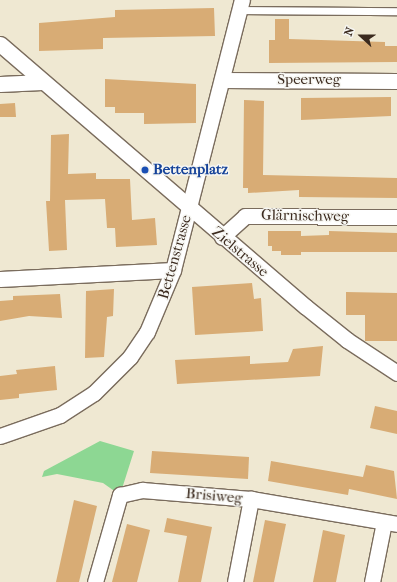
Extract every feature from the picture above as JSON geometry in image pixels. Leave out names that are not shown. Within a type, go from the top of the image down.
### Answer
[{"type":"street","name":"Bettenstrasse","points":[[0,436],[60,415],[113,376],[147,332],[173,270],[241,5]]},
{"type":"street","name":"Zielstrasse","points":[[0,44],[222,237],[347,340],[397,373]]},
{"type":"street","name":"Speerweg","points":[[222,80],[397,81]]},
{"type":"street","points":[[0,84],[42,82]]},
{"type":"street","name":"Glärnischweg","points":[[222,237],[245,216],[397,217]]},
{"type":"street","points":[[0,279],[173,270]]},
{"type":"street","name":"Brisiweg","points":[[95,582],[120,495],[142,490],[251,499],[390,523]]},
{"type":"street","points":[[235,582],[251,499]]},
{"type":"street","points":[[372,582],[390,523]]},
{"type":"lane","points":[[241,5],[397,11]]},
{"type":"green space","points":[[100,441],[134,451],[120,495],[103,483],[57,474],[42,477],[44,471]]},
{"type":"building","points":[[214,8],[215,36],[103,38],[103,49],[39,51],[39,23],[115,17],[115,10]]},
{"type":"building","points":[[275,19],[289,19],[289,39],[385,42],[385,46],[397,46],[397,62],[269,63],[269,40],[275,40]]},
{"type":"building","points":[[105,79],[196,84],[196,123],[144,124],[144,113],[115,113],[115,107],[105,107]]},
{"type":"building","points":[[391,97],[391,116],[301,120],[301,98]]},
{"type":"building","points":[[244,100],[264,101],[263,175],[397,178],[397,198],[299,197],[299,190],[248,193],[248,188],[243,188]]},
{"type":"building","points":[[15,103],[16,117],[0,117],[0,104]]},
{"type":"building","points":[[69,134],[68,174],[96,173],[96,179],[130,179],[132,220],[155,218],[157,245],[116,247],[115,228],[107,228],[105,199],[65,200],[67,250],[49,251],[46,201],[50,201],[51,135]]},
{"type":"building","points":[[268,231],[301,231],[301,236],[329,235],[329,231],[397,233],[397,252],[301,252],[301,255],[281,255],[281,251],[272,251],[272,246],[268,246]]},
{"type":"building","points":[[252,283],[254,299],[261,298],[263,331],[195,335],[192,287]]},
{"type":"building","points":[[114,289],[113,316],[107,317],[104,357],[85,358],[86,291]]},
{"type":"building","points":[[346,292],[397,293],[397,341],[365,341],[365,315],[346,315]]},
{"type":"building","points":[[60,294],[62,318],[29,316],[0,321],[0,301],[13,300],[13,296]]},
{"type":"building","points":[[323,346],[320,376],[177,384],[175,360],[250,356],[250,364],[288,362],[293,349]]},
{"type":"building","points":[[55,366],[57,390],[19,394],[19,398],[0,400],[0,376],[17,374],[16,370]]},
{"type":"building","points":[[375,406],[397,411],[397,434],[370,428]]},
{"type":"building","points":[[152,451],[249,457],[248,479],[150,473]]},
{"type":"building","points":[[271,461],[363,477],[366,465],[394,471],[397,499],[349,489],[348,495],[268,481]]},
{"type":"building","points":[[74,500],[97,506],[79,582],[56,582]]},
{"type":"building","points":[[167,518],[212,527],[201,582],[178,582],[187,536],[164,532]]},
{"type":"building","points":[[265,520],[286,524],[274,582],[253,582]]},
{"type":"building","points":[[127,524],[150,530],[137,582],[112,582]]},
{"type":"building","points":[[323,530],[345,535],[336,582],[313,582]]},
{"type":"place","name":"Bettenplatz","points":[[145,170]]}]
